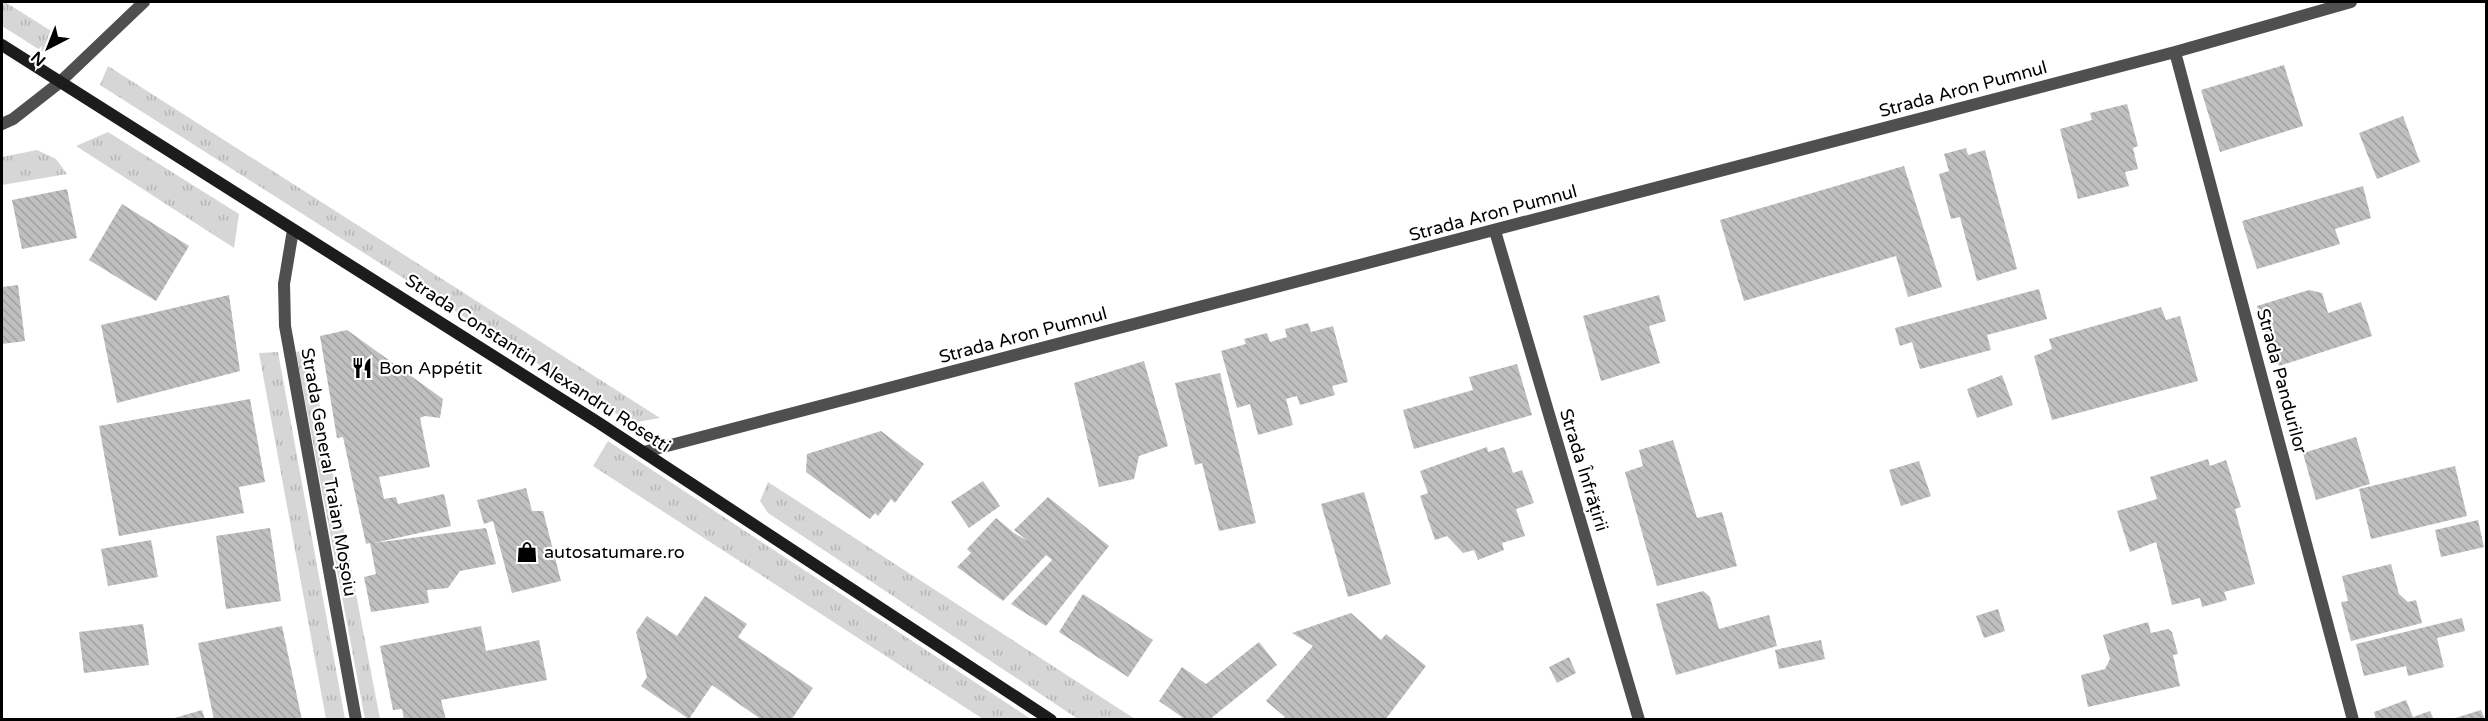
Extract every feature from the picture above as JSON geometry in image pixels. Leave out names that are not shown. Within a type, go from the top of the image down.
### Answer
[{"type":"street","points":[[2,124],[13,119],[59,83],[144,2]]},
{"type":"street","name":"Strada Aron Pumnul","points":[[644,452],[2175,52],[2351,2]]},
{"type":"street","name":"Strada Constantin Alexandru Rosetti","points":[[2,45],[644,452],[1051,720]]},
{"type":"street","name":"Strada Pandurilor","points":[[2175,52],[2353,720]]},
{"type":"street","name":"Strada General Traian Moșoiu","points":[[293,230],[284,284],[285,326],[356,720]]},
{"type":"street","name":"Strada Înfrățirii","points":[[1495,231],[1639,720]]},
{"type":"green space","points":[[2,2],[56,34],[43,52],[2,26]]},
{"type":"green space","points":[[108,66],[660,418],[631,423],[100,85]]},
{"type":"green space","points":[[108,132],[239,214],[234,248],[76,146]]},
{"type":"green space","points":[[37,150],[56,159],[67,174],[2,185],[2,157]]},
{"type":"green space","points":[[309,349],[380,719],[365,719],[296,352]]},
{"type":"green space","points":[[278,352],[345,719],[326,719],[259,353]]},
{"type":"green space","points":[[608,441],[1031,719],[983,719],[593,466]]},
{"type":"green space","points":[[768,482],[1135,719],[1078,719],[768,513],[760,501]]},
{"type":"building","points":[[2284,65],[2303,126],[2220,152],[2201,90]]},
{"type":"building","points":[[2127,104],[2138,146],[2133,148],[2138,169],[2125,172],[2129,186],[2078,199],[2060,129],[2092,120],[2090,113]]},
{"type":"building","points":[[2403,116],[2420,162],[2377,179],[2359,133]]},
{"type":"building","points":[[1966,148],[1968,155],[1985,150],[2017,269],[1977,281],[1960,217],[1951,219],[1939,174],[1949,171],[1944,154]]},
{"type":"building","points":[[1904,166],[1942,287],[1908,297],[1896,256],[1744,301],[1720,220]]},
{"type":"building","points":[[2363,186],[2371,218],[2335,229],[2340,244],[2257,269],[2242,221]]},
{"type":"building","points":[[67,189],[77,238],[22,249],[12,200]]},
{"type":"building","points":[[122,204],[189,246],[156,301],[89,260]]},
{"type":"building","points":[[18,285],[25,341],[2,344],[2,287]]},
{"type":"building","points":[[2039,289],[2047,319],[1987,335],[1991,350],[1920,369],[1912,342],[1900,346],[1895,328]]},
{"type":"building","points":[[2309,290],[2322,293],[2328,313],[2361,302],[2372,336],[2279,366],[2274,351],[2270,352],[2257,306]]},
{"type":"building","points":[[229,295],[240,371],[117,403],[101,325]]},
{"type":"building","points":[[1659,295],[1666,321],[1649,326],[1660,363],[1601,381],[1583,316]]},
{"type":"building","points":[[2161,307],[2166,320],[2180,316],[2198,381],[2052,420],[2034,356],[2052,349],[2049,339]]},
{"type":"building","points":[[1308,323],[1311,332],[1333,326],[1348,382],[1332,386],[1335,395],[1300,405],[1297,396],[1286,399],[1293,425],[1258,435],[1250,404],[1237,408],[1221,351],[1246,344],[1244,339],[1267,333],[1270,342],[1287,337],[1285,329]]},
{"type":"building","points":[[347,330],[443,399],[440,418],[425,416],[420,418],[430,467],[379,477],[384,499],[396,497],[398,504],[444,494],[451,526],[374,543],[486,528],[496,564],[460,571],[448,588],[427,590],[429,603],[371,612],[364,577],[376,574],[370,543],[366,544],[343,437],[337,438],[320,336]]},
{"type":"building","points":[[1144,361],[1168,446],[1139,456],[1134,479],[1099,487],[1074,383]]},
{"type":"building","points":[[1517,364],[1532,415],[1414,449],[1403,410],[1473,390],[1469,377]]},
{"type":"building","points":[[1220,373],[1256,523],[1219,531],[1202,463],[1195,465],[1175,383]]},
{"type":"building","points":[[2002,375],[2013,405],[1977,418],[1967,389]]},
{"type":"building","points":[[250,399],[265,482],[239,487],[244,513],[119,536],[99,426]]},
{"type":"building","points":[[881,431],[924,464],[895,503],[891,499],[878,516],[875,513],[870,519],[806,472],[807,454]]},
{"type":"building","points":[[2356,437],[2370,484],[2316,500],[2303,453]]},
{"type":"building","points":[[1673,440],[1697,518],[1722,512],[1737,566],[1657,586],[1625,472],[1643,466],[1639,450]]},
{"type":"building","points":[[1487,447],[1488,452],[1504,447],[1513,473],[1522,470],[1534,503],[1516,509],[1525,536],[1502,543],[1504,550],[1478,560],[1474,550],[1463,553],[1447,536],[1435,540],[1420,496],[1428,493],[1420,471]]},
{"type":"building","points":[[2208,459],[2210,466],[2226,460],[2241,507],[2235,509],[2255,584],[2224,592],[2227,600],[2202,607],[2200,598],[2172,605],[2156,542],[2130,552],[2117,511],[2157,499],[2150,477]]},
{"type":"building","points":[[1919,461],[1931,496],[1901,506],[1889,470]]},
{"type":"building","points":[[2455,466],[2467,516],[2371,539],[2359,489]]},
{"type":"building","points":[[983,481],[1000,506],[969,528],[951,502]]},
{"type":"building","name":"autosatumare.ro","points":[[526,488],[532,511],[543,511],[561,581],[512,593],[493,521],[484,524],[477,500]]},
{"type":"building","points":[[1364,492],[1391,584],[1348,597],[1321,504]]},
{"type":"building","points":[[1048,497],[1109,546],[1046,626],[1011,604],[1052,560],[1046,555],[1003,601],[957,567],[971,553],[967,549],[996,518],[1028,541],[1014,530]]},
{"type":"building","points":[[2478,520],[2484,547],[2441,557],[2435,530]]},
{"type":"building","points":[[270,528],[281,601],[226,609],[216,536]]},
{"type":"building","points":[[151,540],[158,577],[108,586],[101,549]]},
{"type":"building","points":[[2391,564],[2399,594],[2408,602],[2416,600],[2422,623],[2351,641],[2341,602],[2348,601],[2342,576]]},
{"type":"building","points":[[1703,591],[1710,597],[1719,629],[1769,615],[1777,646],[1676,675],[1656,604]]},
{"type":"building","points":[[1083,594],[1153,640],[1128,677],[1059,632]]},
{"type":"building","points":[[705,596],[747,624],[738,637],[813,688],[791,720],[762,720],[712,685],[689,719],[641,686],[647,677],[636,632],[647,616],[677,636]]},
{"type":"building","points":[[1998,609],[2005,631],[1984,638],[1976,616]]},
{"type":"building","points":[[1351,613],[1381,640],[1386,634],[1426,666],[1385,720],[1283,720],[1285,717],[1266,701],[1313,646],[1292,633]]},
{"type":"building","points":[[2462,618],[2465,631],[2437,638],[2444,667],[2408,676],[2406,666],[2364,676],[2356,644]]},
{"type":"building","points":[[2148,622],[2151,633],[2168,629],[2172,632],[2178,654],[2173,655],[2180,686],[2088,707],[2081,675],[2105,669],[2110,659],[2103,635]]},
{"type":"building","points":[[143,624],[149,665],[84,673],[79,632]]},
{"type":"building","points":[[282,626],[302,720],[214,720],[198,643]]},
{"type":"building","points":[[481,626],[486,651],[539,640],[547,680],[441,700],[446,720],[404,720],[402,709],[393,710],[380,646]]},
{"type":"building","points":[[1821,640],[1825,659],[1779,669],[1775,650]]},
{"type":"building","points":[[1259,642],[1277,665],[1209,720],[1186,720],[1159,701],[1182,667],[1206,684]]},
{"type":"building","points":[[1569,657],[1576,673],[1557,683],[1549,667]]},
{"type":"building","points":[[2406,700],[2413,717],[2430,711],[2434,720],[2376,720],[2374,712]]},
{"type":"building","points":[[202,710],[205,720],[171,720],[171,719]]},
{"type":"building","points":[[2481,710],[2485,720],[2452,720],[2452,719]]},
{"type":"place","name":"Bon Appétit","points":[[362,368]]},
{"type":"place","name":"autosatumare.ro","points":[[527,552]]}]
